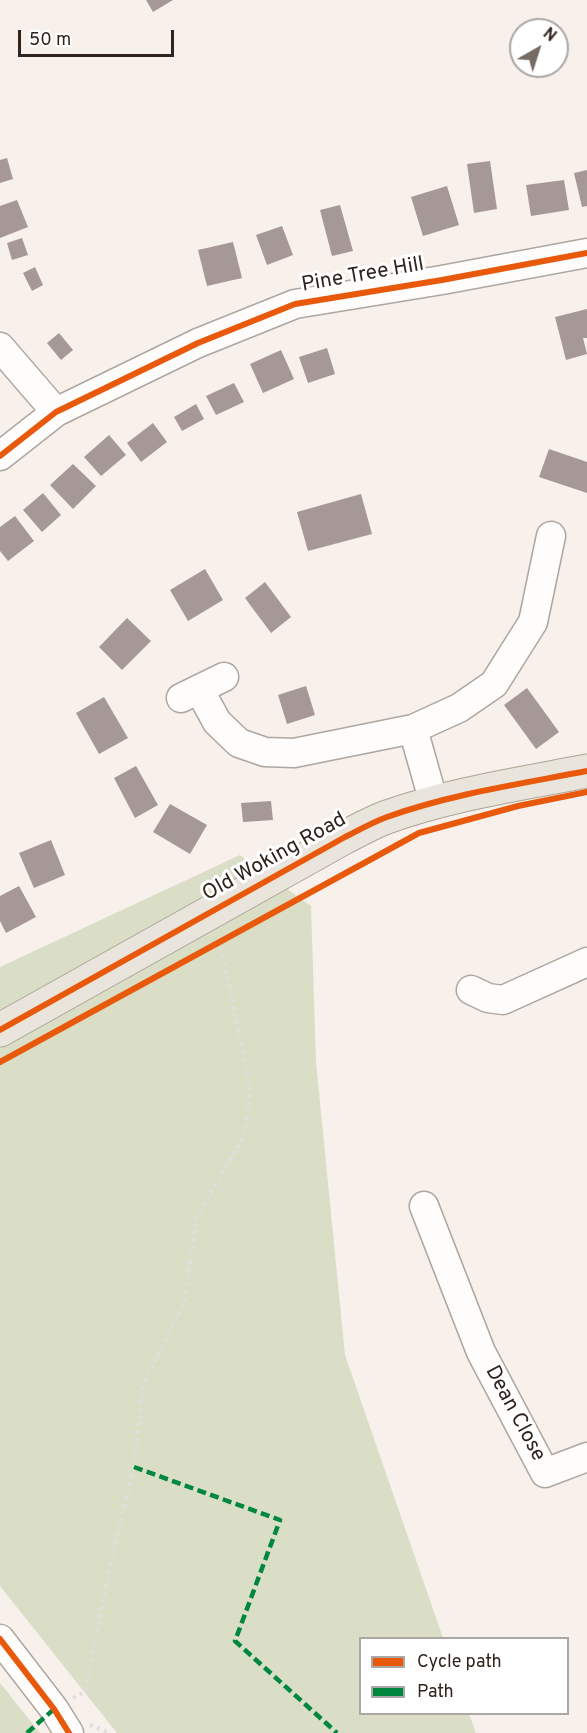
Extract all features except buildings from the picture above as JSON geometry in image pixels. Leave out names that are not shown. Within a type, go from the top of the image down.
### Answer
[{"type":"main road","name":"Old Woking Road","points":[[0,1030],[345,837],[386,818],[434,803],[587,771]]},
{"type":"street","name":"Pine Tree Hill","points":[[0,456],[56,412],[198,343],[295,304],[587,253]]},
{"type":"street","points":[[0,348],[56,412]]},
{"type":"street","points":[[201,688],[217,722],[239,742],[265,752],[294,753],[412,729],[459,708],[494,684],[533,622],[551,536]]},
{"type":"street","points":[[412,729],[434,803]]},
{"type":"street","points":[[471,990],[488,998],[503,1000],[587,962]]},
{"type":"street","name":"Dean Close","points":[[424,1206],[481,1352],[545,1473],[587,1457]]},
{"type":"street","points":[[0,1639],[62,1721]]},
{"type":"path","points":[[62,1721],[84,1692],[113,1551],[134,1467],[143,1385],[184,1303],[197,1217],[244,1136],[251,1090],[220,942]]},
{"type":"green space","points":[[240,855],[311,906],[316,1062],[345,1355],[443,1637],[359,1637],[359,1715],[469,1715],[476,1733],[117,1733],[0,1586],[0,967]]},
{"type":"green space","points":[[0,1683],[40,1733],[0,1733]]},
{"type":"marked path","points":[[134,1467],[280,1520],[235,1641],[337,1733]]},
{"type":"marked path","points":[[27,1733],[54,1709]]},
{"type":"cycle path","points":[[0,456],[56,412],[198,343],[295,304],[587,253]]},
{"type":"cycle path","points":[[0,1030],[376,821],[461,796],[587,771]]},
{"type":"cycle path","points":[[0,1062],[419,833],[518,806],[587,792]]},
{"type":"cycle path","points":[[0,1639],[54,1709],[69,1733]]}]
